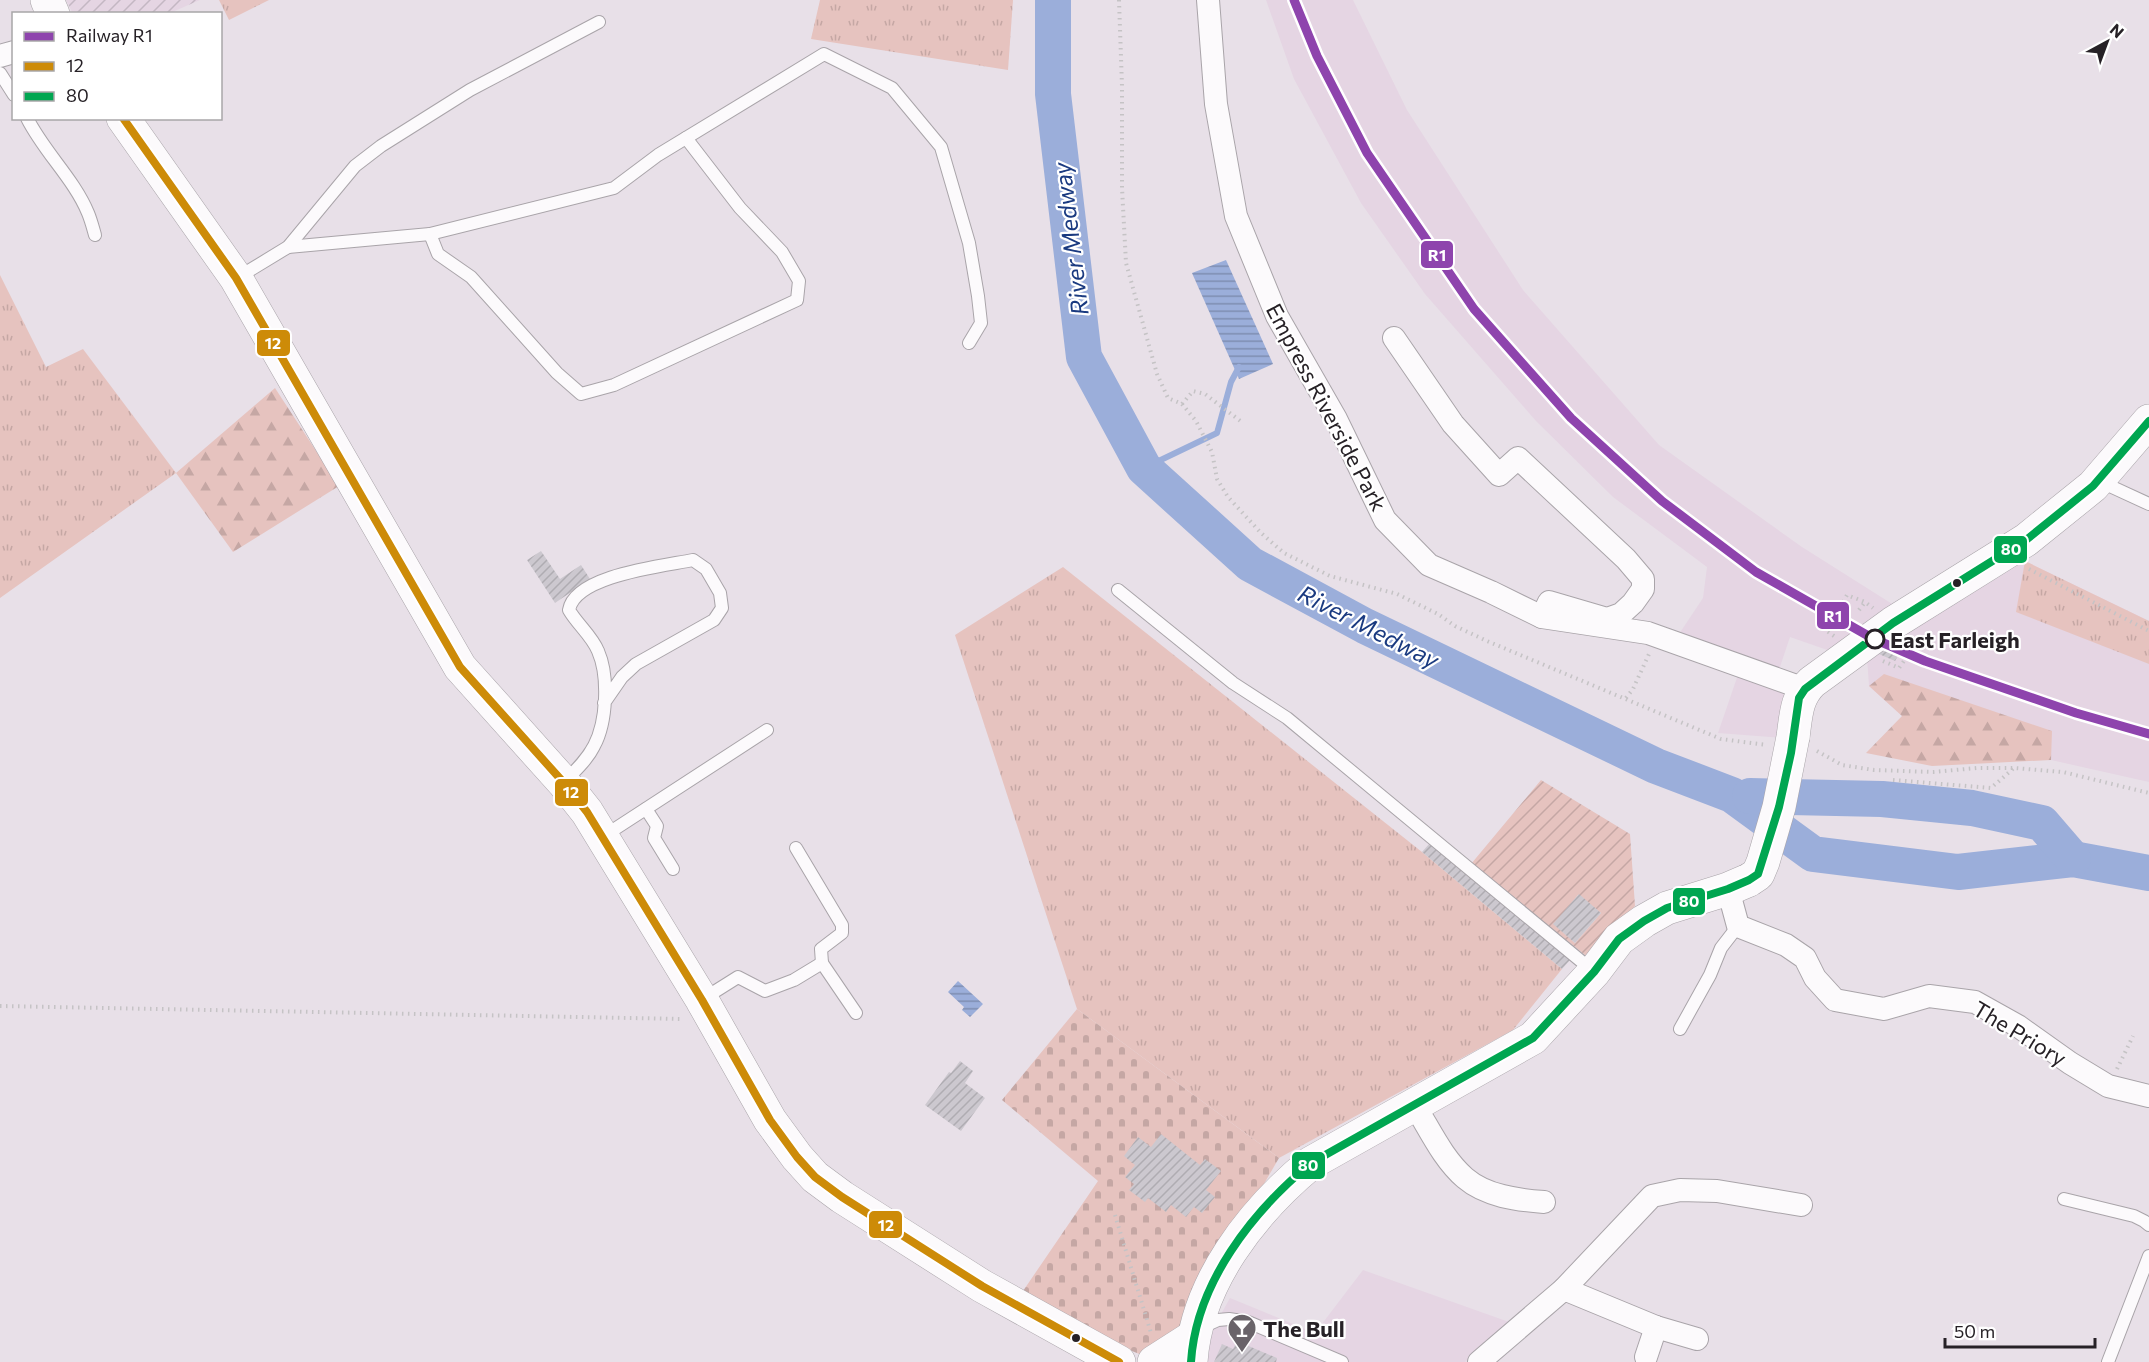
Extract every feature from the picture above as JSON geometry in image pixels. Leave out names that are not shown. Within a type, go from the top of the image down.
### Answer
[{"type":"main road","points":[[124,120],[236,278],[460,668],[564,783],[603,837],[708,1010],[770,1120],[796,1157],[815,1177],[842,1197],[982,1286],[1119,1362]]},
{"type":"main road","points":[[1157,1361],[1194,1341],[1207,1296],[1219,1272],[1255,1217],[1282,1187],[1311,1163],[1533,1038],[1594,972],[1618,939],[1644,921],[1667,908],[1738,885],[1758,874],[1779,807],[1799,699],[1805,688],[1893,623],[2026,540],[2098,481],[2149,421]]},
{"type":"street","name":"Empress Riverside Park","points":[[1208,0],[1216,104],[1236,216],[1277,316],[1336,419],[1385,520],[1429,565],[1542,617],[1648,633],[1805,688]]},
{"type":"street","points":[[1394,338],[1453,424],[1498,475],[1518,458],[1626,560],[1643,579],[1643,589],[1621,615],[1607,619],[1548,602],[1542,617]]},
{"type":"street","points":[[1738,885],[1738,926]]},
{"type":"street","name":"The Priory","points":[[1738,926],[1786,945],[1805,958],[1815,978],[1835,1000],[1884,1009],[1929,996],[1975,1002],[2018,1026],[2070,1063],[2108,1086],[2149,1096]]},
{"type":"street","points":[[1415,1106],[1441,1150],[1466,1178],[1490,1191],[1511,1208],[1544,1202]]},
{"type":"street","points":[[1479,1362],[1564,1289],[1652,1196],[1680,1190],[1717,1191],[1801,1205]]},
{"type":"street","points":[[1564,1289],[1656,1327],[1697,1339]]},
{"type":"street","points":[[1646,1357],[1656,1327]]},
{"type":"lane","points":[[236,278],[288,247],[356,166],[381,146],[470,90],[599,22]]},
{"type":"lane","points":[[288,247],[430,234],[614,188],[658,155],[824,54],[892,88],[941,147],[969,243],[978,296],[981,323],[969,343]]},
{"type":"lane","points":[[0,73],[12,92]]},
{"type":"lane","points":[[28,120],[38,139],[77,192],[88,212],[95,235]]},
{"type":"lane","points":[[430,234],[438,254],[471,277],[557,373],[581,394],[614,385],[796,300],[799,281],[782,252],[740,208],[686,138]]},
{"type":"lane","points":[[2098,481],[2149,504]]},
{"type":"lane","points":[[564,783],[594,746],[604,713],[604,703],[604,681],[598,651],[568,610],[570,602],[579,593],[611,576],[693,560],[706,568],[720,593],[722,608],[714,620],[636,664],[622,677],[604,703]]},
{"type":"lane","points":[[1118,590],[1233,683],[1287,718],[1594,972]]},
{"type":"lane","points":[[603,837],[766,730]]},
{"type":"lane","points":[[646,809],[657,826],[654,838],[673,869]]},
{"type":"lane","points":[[796,848],[842,925],[842,933],[821,950],[822,963],[856,1013]]},
{"type":"lane","points":[[1680,1029],[1710,975],[1721,948],[1738,926]]},
{"type":"lane","points":[[708,1010],[738,977],[765,991],[794,980],[822,963]]},
{"type":"lane","points":[[2064,1199],[2134,1216],[2149,1226]]},
{"type":"lane","points":[[2108,1362],[2149,1256]]},
{"type":"lane","points":[[1194,1341],[1207,1325],[1218,1320],[1229,1319],[1248,1322],[1342,1362]]},
{"type":"path","points":[[1119,0],[1122,188],[1126,263],[1156,374],[1168,398],[1182,404],[1196,421],[1212,452],[1217,479],[1228,497],[1261,533],[1295,560],[1330,576],[1397,594],[1487,641],[1721,739],[1791,743],[1842,765],[1874,770],[1933,772],[1977,768],[2014,768],[2063,772],[2149,793]]},
{"type":"path","points":[[1182,404],[1193,391],[1205,394],[1243,423]]},
{"type":"path","points":[[2001,556],[2063,585],[2149,631]]},
{"type":"path","points":[[1827,631],[1846,595],[1865,602],[1859,610]]},
{"type":"path","points":[[1626,698],[1633,689],[1656,637]]},
{"type":"path","points":[[1889,664],[1899,668],[1904,661]]},
{"type":"path","points":[[1893,780],[1991,788],[2014,768]]},
{"type":"path","points":[[0,1006],[708,1010]]},
{"type":"path","points":[[2108,1086],[2133,1036]]},
{"type":"path","points":[[1114,1215],[1157,1361]]},
{"type":"shaded area","points":[[66,0],[200,0],[172,12],[72,12]]},
{"type":"shaded area","points":[[1266,0],[1353,0],[1407,110],[1523,290],[1659,445],[1802,547],[1897,607],[1833,652],[1790,637],[1780,667],[1789,697],[1785,738],[1718,733],[1742,663],[1677,637],[1703,598],[1707,567],[1613,497],[1536,421],[1425,294],[1361,203],[1294,79]]},
{"type":"shaded area","points":[[2025,561],[2149,621],[2149,782],[2051,760],[1902,716],[1869,686],[1867,658]]},
{"type":"shaded area","points":[[1363,1270],[1509,1322],[1465,1362],[1205,1362],[1206,1341],[1230,1298],[1315,1333]]},
{"type":"green space","points":[[219,0],[269,0],[229,20]]},
{"type":"green space","points":[[820,0],[1013,0],[1008,70],[811,39]]},
{"type":"green space","points":[[0,275],[46,367],[83,349],[176,473],[0,598]]},
{"type":"green space","points":[[275,388],[339,486],[233,552],[176,473]]},
{"type":"green space","points":[[2025,561],[2149,621],[2149,664],[2016,612]]},
{"type":"green space","points":[[1063,567],[1422,852],[1562,969],[1513,1030],[1279,1158],[1077,1009],[955,635]]},
{"type":"green space","points":[[1884,674],[2052,731],[2051,760],[1932,766],[1866,753],[1902,716],[1869,686]]},
{"type":"green space","points":[[1541,780],[1630,834],[1635,906],[1590,959],[1471,864]],"holes":[[[1578,895],[1601,913],[1575,943],[1554,924]]]},
{"type":"green space","points":[[1077,1009],[1279,1158],[1169,1348],[1144,1356],[1023,1291],[1098,1181],[1002,1100]]},
{"type":"water","points":[[1226,260],[1273,364],[1239,379],[1192,273]]},
{"type":"water","points":[[958,981],[983,1004],[970,1017],[962,1010],[964,1007],[948,992]]},
{"type":"building","points":[[541,551],[560,579],[581,565],[590,579],[555,603],[527,560]]},
{"type":"building","points":[[1881,648],[1898,656],[1895,661],[1879,654]]},
{"type":"building","points":[[1430,843],[1570,960],[1562,969],[1422,852]]},
{"type":"building","points":[[1579,894],[1601,913],[1575,943],[1553,924]]},
{"type":"building","points":[[960,1061],[973,1071],[965,1083],[985,1098],[961,1131],[925,1105]]},
{"type":"building","points":[[1161,1134],[1200,1165],[1205,1159],[1221,1171],[1206,1190],[1215,1197],[1202,1213],[1194,1207],[1186,1217],[1171,1205],[1166,1212],[1148,1198],[1145,1202],[1129,1190],[1134,1184],[1125,1177],[1135,1165],[1124,1156],[1138,1137],[1151,1147]]},
{"type":"building","name":"The Bull","points":[[1237,1341],[1277,1358],[1276,1362],[1214,1362],[1222,1344],[1233,1349]]},
{"type":"waterway","name":"River Medway","points":[[1053,0],[1053,94],[1084,357],[1144,468],[1250,564],[1365,626],[1656,766],[1732,795],[1813,854],[1958,872],[2073,859],[2149,873]]},
{"type":"waterway","points":[[1144,468],[1217,433],[1231,382],[1239,367]]},
{"type":"waterway","name":"River Medway","points":[[1750,796],[1882,799],[1972,808],[2042,823],[2073,859]]},
{"type":"rail line","name":"R1","points":[[1294,0],[1317,56],[1367,153],[1474,309],[1571,418],[1662,501],[1756,572],[1872,638],[1925,661],[2076,713],[2149,734]]},
{"type":"transit line","name":"12","points":[[124,120],[236,278],[460,667],[564,783],[587,812],[702,1000],[770,1120],[797,1157],[815,1177],[842,1197],[982,1286],[1119,1362]]},
{"type":"transit line","name":"80","points":[[1191,1362],[1195,1333],[1216,1277],[1248,1227],[1289,1182],[1311,1163],[1533,1038],[1594,972],[1619,939],[1644,921],[1667,908],[1728,889],[1758,874],[1779,807],[1791,753],[1799,698],[1805,689],[1893,623],[2026,540],[2093,486],[2149,421]]},
{"type":"place","name":"East Farleigh","points":[[1875,639]]},
{"type":"place","name":"The Bull","points":[[1242,1354]]}]
